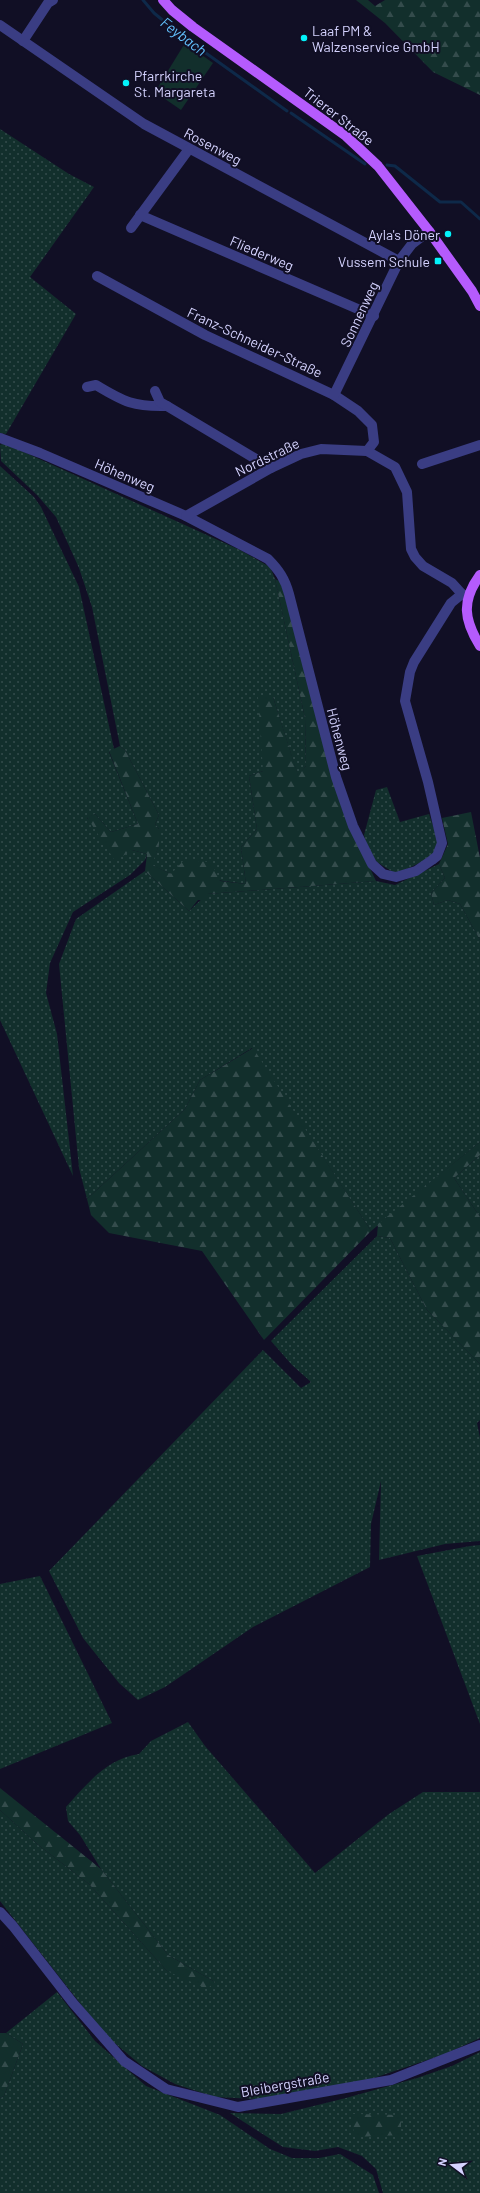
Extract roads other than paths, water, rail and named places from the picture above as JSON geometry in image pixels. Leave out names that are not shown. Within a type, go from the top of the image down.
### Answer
[{"type":"main road","name":"Trierer Straße","points":[[164,0],[172,10],[193,27],[346,136],[378,166],[429,231],[472,291],[480,306]]},
{"type":"main road","points":[[480,575],[465,596],[470,625],[480,646]]},
{"type":"street","points":[[23,41],[48,3],[53,0]]},
{"type":"street","name":"Rosenweg","points":[[0,26],[144,124],[399,261]]},
{"type":"street","points":[[131,228],[189,149]]},
{"type":"street","name":"Fliederweg","points":[[140,215],[374,316]]},
{"type":"street","name":"Sonnenweg","points":[[334,395],[374,316],[399,261],[412,244],[429,231]]},
{"type":"street","name":"Franz-Schneider-Straße","points":[[97,276],[205,335],[334,395],[358,411],[372,425],[374,442],[367,451]]},
{"type":"street","points":[[86,387],[96,385],[126,402],[152,406],[167,406]]},
{"type":"street","points":[[155,391],[160,402],[271,468]]},
{"type":"street","name":"Höhenweg","points":[[0,438],[36,451],[186,516],[268,559],[284,577],[336,777],[362,844],[372,864],[383,874],[396,877],[416,870],[437,856],[442,843],[428,782],[405,701],[410,672],[414,662],[451,603],[465,596]]},
{"type":"street","points":[[422,464],[480,445]]},
{"type":"street","name":"Nordstraße","points":[[186,516],[271,468],[301,454],[321,449],[367,451],[395,467],[408,492],[411,549],[415,557],[430,571],[452,583],[465,596]]},
{"type":"street","name":"Bleibergstraße","points":[[0,1912],[13,1926],[73,2003],[124,2061],[166,2090],[238,2107],[391,2080],[480,2046]]},
{"type":"waterway","name":"Feybach","points":[[143,0],[154,13],[182,36],[287,111]]},
{"type":"waterway","name":"Feybach","points":[[291,113],[365,164]]},
{"type":"waterway","name":"Feybach","points":[[387,165],[395,166],[440,202],[461,202],[480,219]]},
{"type":"place","name":"Laaf PM & Walzenservice GmbH","points":[[304,38]]},
{"type":"place","name":"Pfarrkirche St. Margareta","points":[[126,83]]},
{"type":"place","name":"Ayla's Döner","points":[[448,234]]},
{"type":"place","name":"Vussem Schule","points":[[438,261]]}]
